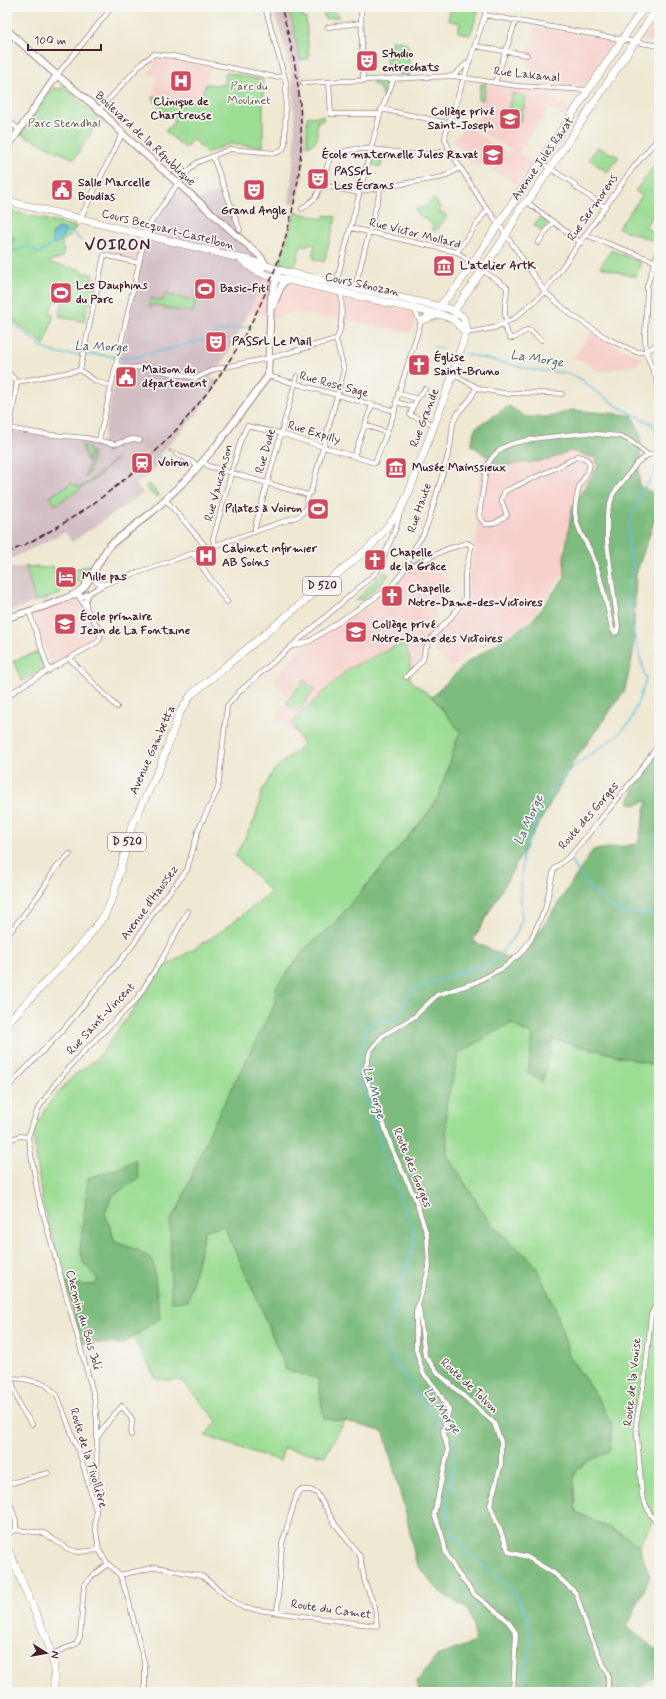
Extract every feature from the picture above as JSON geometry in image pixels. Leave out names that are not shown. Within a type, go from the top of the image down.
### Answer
[{"type":"main road","name":"Avenue Jules Ravat","points":[[448,310],[458,285],[472,263],[644,7]]},
{"type":"main road","name":"Avenue Jules Ravat","points":[[448,310],[482,270],[658,7]]},
{"type":"main road","points":[[590,88],[600,94]]},
{"type":"main road","name":"Cours Becquart-Castelbon","points":[[7,201],[79,221]]},
{"type":"main road","name":"Cours Becquart-Castelbon","points":[[7,206],[89,222],[279,269]]},
{"type":"main road","points":[[504,215],[504,223],[511,225]]},
{"type":"main road","name":"Cours Becquart-Castelbon","points":[[242,259],[249,267],[277,277]]},
{"type":"main road","name":"Cours Sénozan","points":[[279,269],[448,310]]},
{"type":"main road","name":"Cours Sénozan","points":[[277,277],[442,315]]},
{"type":"main road","points":[[342,293],[355,292],[368,295],[375,292]]},
{"type":"main road","points":[[442,315],[448,310],[463,318],[466,325],[466,333]]},
{"type":"main road","name":"Rue Grande","points":[[409,492],[453,374],[466,333]]},
{"type":"main road","name":"Avenue Gambetta","points":[[7,1023],[84,942],[104,916],[113,897],[132,825],[160,767],[180,714],[191,695],[371,546],[400,511],[409,492]]},
{"type":"main road","points":[[7,1547],[46,1635],[52,1654],[54,1692]]},
{"type":"street","points":[[7,148],[56,75],[112,7]]},
{"type":"street","points":[[99,440],[148,228],[178,183],[196,163],[230,149],[276,153],[283,149],[286,130],[286,82],[278,48],[265,7]]},
{"type":"street","points":[[361,7],[363,81]]},
{"type":"street","points":[[484,7],[485,15],[448,123],[445,139],[450,151],[488,210],[545,292],[572,315],[608,339],[636,352],[646,352],[659,343]]},
{"type":"street","points":[[485,15],[659,46]]},
{"type":"street","points":[[495,83],[516,20]]},
{"type":"street","points":[[328,27],[361,23]]},
{"type":"street","name":"Boulevard de la République","points":[[7,30],[56,75],[99,110],[122,134],[260,256],[266,265]]},
{"type":"street","points":[[475,46],[527,55]]},
{"type":"street","points":[[99,110],[143,62],[154,54],[173,56],[275,77],[284,76]]},
{"type":"street","points":[[453,76],[463,69],[471,58]]},
{"type":"street","name":"Rue Lakanal","points":[[303,83],[453,76],[495,83],[590,88]]},
{"type":"street","points":[[333,282],[338,276],[351,228],[358,193],[380,112],[394,78]]},
{"type":"street","points":[[329,82],[331,114],[380,112],[448,123]]},
{"type":"street","points":[[7,119],[19,130]]},
{"type":"street","points":[[79,221],[122,134]]},
{"type":"street","name":"Rue Sermorens","points":[[466,333],[494,328],[515,318],[545,292],[633,168],[659,137]]},
{"type":"street","points":[[302,209],[316,198],[329,161],[332,157],[349,150],[370,149],[414,154],[450,151]]},
{"type":"street","points":[[213,157],[240,230]]},
{"type":"street","points":[[539,162],[573,183],[577,188],[605,207]]},
{"type":"street","points":[[321,185],[358,193],[361,191],[443,177],[460,168]]},
{"type":"street","points":[[355,287],[381,188]]},
{"type":"street","points":[[527,202],[581,243]]},
{"type":"street","points":[[457,252],[488,210]]},
{"type":"street","points":[[538,243],[553,222]]},
{"type":"street","name":"Rue Victor Mollard","points":[[351,228],[457,252],[472,263]]},
{"type":"street","points":[[586,235],[654,261]]},
{"type":"street","points":[[659,249],[654,261],[646,301],[646,352],[659,386]]},
{"type":"street","points":[[80,370],[104,255],[139,263]]},
{"type":"street","name":"Cours Becquart-Castelbon","points":[[249,267],[261,269],[266,265]]},
{"type":"street","points":[[77,594],[94,572],[110,545],[165,500],[198,467],[232,425],[268,376],[271,297],[279,269]]},
{"type":"street","points":[[482,270],[506,286],[507,303],[504,312],[505,323],[510,338],[514,338],[527,330],[531,331],[541,340]]},
{"type":"street","points":[[117,362],[131,368],[146,368],[196,378],[215,369],[269,358],[336,339],[339,335],[342,306],[342,293],[338,276]]},
{"type":"street","points":[[271,309],[282,284],[287,280]]},
{"type":"street","points":[[414,308],[421,323]]},
{"type":"street","points":[[366,426],[385,433],[395,411],[398,393],[421,323],[425,317],[433,313],[448,310]]},
{"type":"street","points":[[421,323],[442,315]]},
{"type":"street","points":[[7,618],[77,594],[91,591],[105,584],[262,530],[302,514],[307,506],[309,494],[324,446],[344,370],[336,339]]},
{"type":"street","points":[[16,382],[80,370],[95,381],[111,386]]},
{"type":"street","points":[[8,372],[16,382],[9,428],[119,444],[129,440],[140,440]]},
{"type":"street","points":[[453,374],[476,388],[510,394],[554,392],[562,394]]},
{"type":"street","name":"Rue Rose Sage","points":[[268,376],[395,411]]},
{"type":"street","name":"Rue Dode","points":[[255,532],[255,526],[298,376]]},
{"type":"street","name":"Rue Haute","points":[[291,647],[310,641],[392,587],[405,569],[413,550],[424,535],[450,448],[452,423],[458,413],[471,398],[476,388]]},
{"type":"street","points":[[425,389],[417,399],[410,415],[434,424]]},
{"type":"street","points":[[398,393],[417,399]]},
{"type":"street","points":[[396,402],[413,407]]},
{"type":"street","points":[[355,455],[372,405]]},
{"type":"street","name":"Rue Expilly","points":[[246,426],[281,434],[373,461],[385,433]]},
{"type":"street","name":"Rue Vaucanson","points":[[215,546],[214,539],[246,426]]},
{"type":"street","points":[[650,454],[629,440],[620,436],[585,433],[517,443],[504,447],[489,462],[486,469],[479,516],[484,524],[491,524],[507,515],[501,500],[505,491],[558,467],[578,456],[587,460],[589,470],[579,488],[576,503],[577,523],[598,572],[612,629],[617,632],[618,626],[606,542],[607,514],[613,494],[637,463],[650,454],[659,453]]},
{"type":"street","points":[[176,454],[192,462],[198,467]]},
{"type":"street","points":[[203,461],[208,466],[309,494]]},
{"type":"street","points":[[165,500],[208,549]]},
{"type":"street","name":"Avenue d'Haussez","points":[[7,1088],[63,1030],[133,945],[155,910],[187,870],[199,828],[218,789],[227,706],[240,691],[380,566],[398,522],[400,511]]},
{"type":"street","points":[[405,569],[447,549],[467,543],[470,544],[471,548],[465,575],[465,598],[452,616],[433,636],[425,649],[423,660],[406,677]]},
{"type":"street","points":[[193,554],[227,602]]},
{"type":"street","points":[[94,572],[96,582],[105,584]]},
{"type":"street","points":[[86,608],[86,600],[91,591]]},
{"type":"street","points":[[7,698],[17,689],[99,641],[101,632],[77,594]]},
{"type":"street","points":[[29,611],[49,671]]},
{"type":"street","points":[[70,659],[117,707]]},
{"type":"street","name":"Route des Gorges","points":[[512,1692],[516,1633],[508,1620],[475,1596],[456,1571],[446,1553],[442,1535],[434,1514],[448,1451],[443,1431],[449,1410],[438,1391],[423,1373],[416,1349],[416,1312],[419,1308],[430,1268],[427,1235],[414,1195],[393,1152],[381,1116],[364,1074],[370,1050],[382,1036],[414,1017],[437,995],[474,983],[503,968],[521,953],[531,939],[545,909],[554,869],[570,856],[633,780],[659,744]]},
{"type":"street","points":[[7,936],[41,892],[55,869],[70,854]]},
{"type":"street","name":"Rue Saint-Vincent","points":[[28,1137],[38,1109],[54,1084],[82,1053],[136,1000],[162,959],[188,911]]},
{"type":"street","points":[[7,1141],[20,1136],[28,1137]]},
{"type":"street","name":"Chemin du Bois Joli","points":[[28,1137],[38,1195],[94,1396],[97,1422],[96,1511]]},
{"type":"street","name":"Route de la Vouise","points":[[659,1293],[651,1315],[644,1377],[636,1423],[642,1496],[650,1514],[659,1526]]},
{"type":"street","name":"Route de Tolvon","points":[[419,1308],[425,1356],[439,1374],[494,1422],[501,1442],[501,1464],[490,1505],[509,1552],[527,1557],[555,1574],[576,1593],[589,1633],[608,1674],[608,1692]]},
{"type":"street","points":[[9,1376],[18,1403],[32,1424]]},
{"type":"street","name":"Route de la Tivollière","points":[[9,1376],[24,1378],[45,1384],[56,1395],[81,1458],[96,1511],[95,1524],[99,1550],[108,1564],[120,1575],[128,1598],[145,1666],[145,1692]]},
{"type":"street","points":[[97,1438],[122,1406],[132,1419],[131,1435]]},
{"type":"street","points":[[7,1484],[48,1474]]},
{"type":"street","name":"Route du Camet","points":[[120,1575],[156,1567],[202,1576],[244,1608],[277,1613],[339,1620],[376,1626],[378,1624],[375,1607],[365,1583],[362,1559],[335,1524],[317,1493],[310,1490],[300,1490],[282,1544],[277,1613]]},
{"type":"street","points":[[7,1493],[16,1521],[16,1530]]},
{"type":"street","points":[[7,1534],[16,1530],[44,1533],[68,1549],[77,1552],[99,1550]]},
{"type":"street","points":[[52,1654],[76,1644],[80,1637],[84,1586],[92,1576],[108,1564]]},
{"type":"shaded area","points":[[272,7],[286,7],[293,27],[300,62],[305,143],[302,179],[296,204],[289,203],[294,157],[295,121],[292,76],[282,36]]},
{"type":"shaded area","points":[[659,16],[659,43],[646,41],[644,38]]},
{"type":"shaded area","points":[[534,27],[613,41],[614,43],[582,87],[528,83],[529,71],[526,71]]},
{"type":"shaded area","name":"Clinique de Chartreuse","points":[[158,58],[210,68],[205,89],[201,95],[192,102],[182,103],[153,97],[157,76],[148,74],[155,61],[154,59]]},
{"type":"shaded area","name":"Collège privé Saint-Joseph","points":[[487,85],[541,91],[569,109],[564,117],[548,107],[541,122],[539,121],[527,139],[528,141],[524,148],[522,147],[518,153],[533,161],[516,184],[476,161],[468,160],[453,141],[466,125],[507,153],[509,154],[512,150],[473,128],[482,112],[478,111],[480,99],[484,100]]},
{"type":"shaded area","points":[[181,184],[198,199],[223,190],[241,235],[271,264],[235,340],[220,366],[209,379],[213,378],[218,381],[217,386],[201,407],[202,409],[160,454],[164,460],[136,485],[143,493],[72,542],[65,532],[7,561],[7,431],[102,443],[148,230]]},
{"type":"shaded area","points":[[112,235],[410,311],[415,319],[414,325],[411,332],[295,312],[273,319],[250,311],[147,263],[108,254]]},
{"type":"shaded area","points":[[659,264],[659,306],[651,305],[655,275]]},
{"type":"shaded area","points":[[592,331],[621,349],[643,357],[638,364],[601,372],[574,357]]},
{"type":"shaded area","points":[[505,443],[600,454],[600,467],[585,486],[580,509],[563,547],[569,566],[529,621],[500,639],[489,631],[453,668],[430,646],[436,635],[458,612],[467,598],[469,572],[478,531],[475,509],[481,463],[490,451]]},
{"type":"shaded area","points":[[421,564],[429,575],[437,570],[453,585],[443,598],[432,607],[438,615],[432,620],[438,627],[429,634],[421,658],[408,671],[359,690],[298,735],[277,718],[288,697],[274,679],[297,653],[296,651],[383,597],[397,586],[396,584],[402,576]]},
{"type":"shaded area","points":[[26,566],[35,602],[7,613],[7,569]]},
{"type":"shaded area","name":"École primaire Jean de La Fontaine","points":[[78,598],[101,636],[53,667],[32,613]]},
{"type":"green space","points":[[287,7],[300,7],[302,17],[306,18],[309,59],[300,60],[293,24]]},
{"type":"green space","points":[[332,7],[340,17],[325,19],[323,10]]},
{"type":"green space","points":[[451,7],[480,7],[470,35],[458,32],[460,23],[448,20]]},
{"type":"green space","points":[[392,39],[406,43],[409,48],[409,75],[400,75],[398,65],[387,66],[386,57],[390,57]]},
{"type":"green space","name":"Parc du Moulinet","points":[[226,72],[263,80],[263,147],[229,144],[207,153],[193,139],[185,148],[165,131],[175,122],[152,100],[153,97],[176,102],[191,101],[202,93],[206,84],[224,85]]},
{"type":"green space","points":[[382,81],[387,86],[383,97],[380,89],[372,83]]},
{"type":"green space","points":[[481,84],[486,85],[483,100],[478,99]]},
{"type":"green space","name":"Parc Stendhal","points":[[63,86],[103,122],[96,126],[74,159],[21,134],[54,87],[55,89],[62,88]]},
{"type":"green space","points":[[512,93],[526,96],[521,121],[507,118]]},
{"type":"green space","points":[[323,116],[323,121],[317,121],[317,140],[311,145],[307,145],[307,117]]},
{"type":"green space","points":[[597,147],[619,157],[607,172],[589,159]]},
{"type":"green space","points":[[373,156],[379,157],[378,161],[382,161],[381,167],[371,165]]},
{"type":"green space","points":[[655,165],[659,169],[659,206],[645,227],[659,235],[657,242],[618,228],[642,196],[635,191]]},
{"type":"green space","points":[[434,199],[441,208],[439,209],[442,214],[444,213],[447,217],[437,230],[433,230],[432,224],[419,215],[415,209],[422,208]]},
{"type":"green space","points":[[7,210],[76,227],[69,237],[62,241],[62,247],[64,249],[62,258],[50,261],[50,263],[82,270],[82,272],[92,274],[91,278],[96,279],[91,304],[88,303],[84,322],[59,316],[63,298],[53,304],[50,313],[54,315],[44,345],[7,315]]},
{"type":"green space","points":[[295,212],[324,219],[325,215],[336,217],[324,262],[314,259],[315,256],[312,255],[315,245],[308,243],[307,246],[301,245],[295,267],[280,263]]},
{"type":"green space","points":[[540,217],[548,223],[542,231],[534,225]]},
{"type":"green space","points":[[611,250],[641,262],[635,277],[600,267]]},
{"type":"green space","points":[[165,294],[196,301],[193,312],[175,310],[153,304],[152,307],[149,306],[151,298],[163,301]]},
{"type":"green space","points":[[509,406],[526,417],[551,417],[570,410],[632,415],[641,436],[639,486],[659,496],[659,507],[636,574],[633,654],[625,690],[573,763],[473,941],[516,962],[525,954],[593,850],[638,844],[647,801],[634,805],[628,802],[648,761],[659,744],[659,1063],[654,1065],[553,1039],[542,1082],[528,1073],[533,1036],[511,1023],[459,1053],[446,1104],[447,1155],[490,1223],[534,1263],[555,1307],[570,1358],[594,1392],[612,1424],[610,1450],[587,1462],[576,1472],[574,1478],[574,1497],[576,1512],[624,1535],[639,1546],[650,1577],[626,1626],[659,1652],[659,1673],[634,1692],[419,1692],[417,1681],[437,1656],[475,1642],[473,1623],[468,1610],[440,1592],[416,1563],[408,1523],[384,1432],[345,1421],[324,1419],[318,1379],[286,1370],[263,1312],[224,1226],[205,1230],[188,1301],[171,1302],[170,1221],[179,1207],[210,1131],[275,1003],[276,987],[308,946],[331,927],[427,815],[438,797],[460,731],[432,697],[466,663],[531,622],[565,577],[564,558],[572,508],[598,466],[596,458],[570,451],[548,460],[500,466],[471,445],[475,428]]},
{"type":"green space","points":[[82,445],[90,450],[87,461]]},
{"type":"green space","points":[[92,451],[95,454],[93,454],[90,469],[85,478]]},
{"type":"green space","points":[[118,457],[101,473],[100,476],[55,505],[50,497],[71,483],[79,487],[88,483]]},
{"type":"green space","points":[[149,484],[159,495],[156,498],[145,487]]},
{"type":"green space","points":[[90,565],[82,580],[75,582],[70,568],[76,569]]},
{"type":"green space","points":[[26,566],[45,568],[53,566],[57,579],[55,580],[56,584],[58,584],[61,594],[35,602]]},
{"type":"green space","points":[[383,572],[389,574],[386,579],[362,600],[361,598],[355,601]]},
{"type":"green space","points":[[404,642],[410,659],[410,680],[432,697],[460,731],[438,797],[427,814],[331,927],[308,946],[276,987],[275,1003],[179,1207],[170,1221],[188,1301],[205,1230],[224,1226],[263,1312],[286,1370],[318,1378],[324,1419],[345,1421],[325,1456],[284,1448],[280,1461],[205,1436],[217,1421],[182,1381],[156,1379],[133,1337],[160,1318],[140,1251],[115,1242],[105,1213],[112,1196],[139,1178],[123,1167],[88,1178],[83,1262],[98,1280],[96,1285],[66,1284],[43,1205],[34,1141],[34,1129],[51,1101],[73,1076],[97,1059],[163,968],[222,931],[271,892],[235,856],[255,819],[262,791],[274,770],[303,745],[292,722],[348,669]]},
{"type":"green space","points":[[38,652],[44,669],[22,681],[13,661]]},
{"type":"green space","points":[[304,680],[315,689],[298,712],[286,703]]},
{"type":"green space","points":[[511,1023],[533,1036],[528,1073],[542,1082],[553,1039],[654,1065],[659,1063],[659,1513],[657,1513],[639,1546],[624,1535],[576,1512],[573,1476],[580,1466],[610,1450],[612,1424],[594,1392],[570,1358],[555,1307],[534,1263],[490,1223],[447,1155],[446,1104],[459,1053]]},
{"type":"green space","points":[[135,1159],[139,1178],[112,1196],[105,1213],[115,1242],[140,1251],[153,1260],[160,1318],[123,1344],[82,1343],[66,1284],[95,1285],[98,1280],[83,1262],[80,1249],[88,1178],[123,1167]]},
{"type":"water","points":[[56,229],[66,231],[59,242],[53,245],[52,236]]},
{"type":"water","points":[[7,236],[14,238],[13,242],[8,245],[12,251],[7,253]]},
{"type":"waterway","points":[[64,231],[71,231],[82,241]]},
{"type":"waterway","points":[[13,250],[18,250],[29,246],[38,253],[48,248],[52,243]]},
{"type":"waterway","name":"La Morge","points":[[7,317],[41,347],[59,354],[102,355],[121,358],[137,357],[207,339],[219,331],[251,326]]},
{"type":"waterway","name":"La Morge","points":[[434,347],[443,349]]},
{"type":"waterway","name":"La Morge","points":[[465,354],[534,370],[566,373],[581,379],[595,391],[619,407],[652,424],[659,435]]},
{"type":"waterway","name":"La Morge","points":[[527,1692],[524,1677],[531,1644],[528,1619],[514,1590],[465,1551],[451,1529],[446,1508],[453,1471],[454,1444],[405,1378],[387,1350],[388,1329],[393,1308],[415,1242],[414,1232],[383,1155],[356,1064],[364,1041],[367,1026],[372,1022],[390,1020],[398,1016],[404,1008],[408,996],[414,989],[494,961],[516,934],[522,919],[520,890],[523,855],[541,811],[553,790],[566,774],[580,762],[618,735],[631,721],[646,680],[630,618],[628,585],[633,568],[628,544],[629,524],[642,492],[659,464]]},
{"type":"waterway","points":[[571,860],[591,888],[611,907],[621,912],[659,914]]},
{"type":"tunnel","points":[[140,440],[165,448],[176,454]]},
{"type":"railway","points":[[7,553],[61,525],[111,490],[157,450],[197,405],[233,355],[261,302],[283,245],[297,186],[300,163],[301,118],[299,96],[292,51],[281,7]]},
{"type":"place","name":"Studio entrechats","points":[[367,61]]},
{"type":"place","name":"Clinique de Chartreuse","points":[[181,81]]},
{"type":"place","name":"Collège privé Saint-Joseph","points":[[510,119]]},
{"type":"place","name":"École maternelle Jules Ravat","points":[[493,155]]},
{"type":"place","name":"PASSrL Les Écrans","points":[[318,179]]},
{"type":"place","name":"Salle Marcelle Boudias","points":[[62,190]]},
{"type":"place","name":"Grand Angle","points":[[254,190]]},
{"type":"place","name":"L'atelier ArtK","points":[[444,266]]},
{"type":"place","name":"Basic-Fit","points":[[205,289]]},
{"type":"place","name":"Les Dauphins du Parc","points":[[61,293]]},
{"type":"place","name":"PASSrL Le Mail","points":[[216,342]]},
{"type":"place","name":"Église Saint-Bruno","points":[[419,365]]},
{"type":"place","name":"Maison du département","points":[[126,377]]},
{"type":"place","name":"Voiron","points":[[142,463]]},
{"type":"place","name":"Musée Mainssieux","points":[[396,468]]},
{"type":"place","name":"Pilates à Voiron","points":[[318,509]]},
{"type":"place","name":"Cabinet infirmier AB Soins","points":[[206,556]]},
{"type":"place","name":"Chapelle de la Grâce","points":[[375,560]]},
{"type":"place","name":"Mille pas","points":[[66,577]]},
{"type":"place","name":"Chapelle Notre-Dame-des-Victoires","points":[[392,596]]},
{"type":"place","name":"École primaire Jean de La Fontaine","points":[[65,624]]},
{"type":"place","name":"Collège privé Notre-Dame des Victoires","points":[[356,632]]},
{"type":"district","name":"VOIRON","points":[[118,245]]}]
